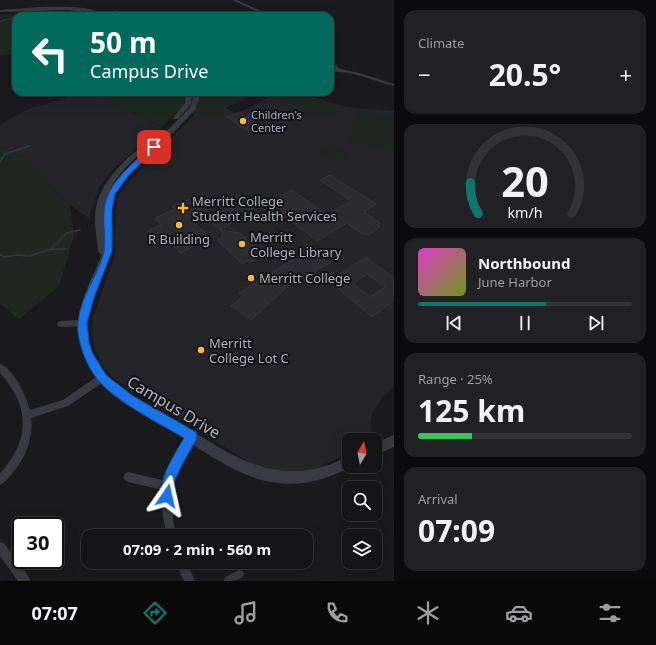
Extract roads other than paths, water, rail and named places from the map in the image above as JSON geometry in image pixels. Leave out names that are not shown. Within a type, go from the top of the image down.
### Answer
[{"type":"street","points":[[234,0],[261,12]]},
{"type":"street","points":[[0,12],[51,10],[78,12]]},
{"type":"street","points":[[334,65],[339,70]]},
{"type":"street","points":[[334,71],[339,70],[394,85]]},
{"type":"street","name":"Campus Drive","points":[[103,263],[98,215],[101,198],[107,184],[180,114],[188,103],[189,96]]},
{"type":"street","name":"Campus Drive","points":[[196,96],[196,100],[193,109],[116,186],[109,201],[108,251],[89,298],[82,323],[84,342],[88,353],[102,378],[129,399],[247,468],[271,476],[303,478],[320,475],[342,465]]},
{"type":"street","points":[[61,324],[82,323]]},
{"type":"street","points":[[0,367],[19,390],[27,415],[27,439],[23,450],[9,472],[0,480]]},
{"type":"street","points":[[27,415],[65,403],[102,378]]},
{"type":"street","points":[[170,529],[167,513],[167,486],[174,468],[192,436]]},
{"type":"street","points":[[382,446],[394,441]]},
{"type":"street","points":[[128,477],[167,486]]},
{"type":"street","points":[[0,547],[25,581]]},
{"type":"street","points":[[184,569],[190,581]]},
{"type":"street","points":[[229,581],[239,575]]},
{"type":"waterway","points":[[0,22],[8,19],[12,20]]},
{"type":"waterway","points":[[0,161],[5,154],[29,146]]},
{"type":"waterway","points":[[51,249],[67,233],[80,230]]},
{"type":"waterway","points":[[0,255],[5,257],[16,255],[30,256],[51,249]]},
{"type":"waterway","points":[[51,249],[65,249]]},
{"type":"place","name":"Children's Center","points":[[243,121]]},
{"type":"place","name":"Merritt College Student Health Services","points":[[183,208]]},
{"type":"place","name":"R Building","points":[[179,225]]},
{"type":"place","name":"Merritt College Library","points":[[242,244]]},
{"type":"place","name":"Merritt College","points":[[251,278]]},
{"type":"place","name":"Merritt College Lot C","points":[[201,350]]}]
